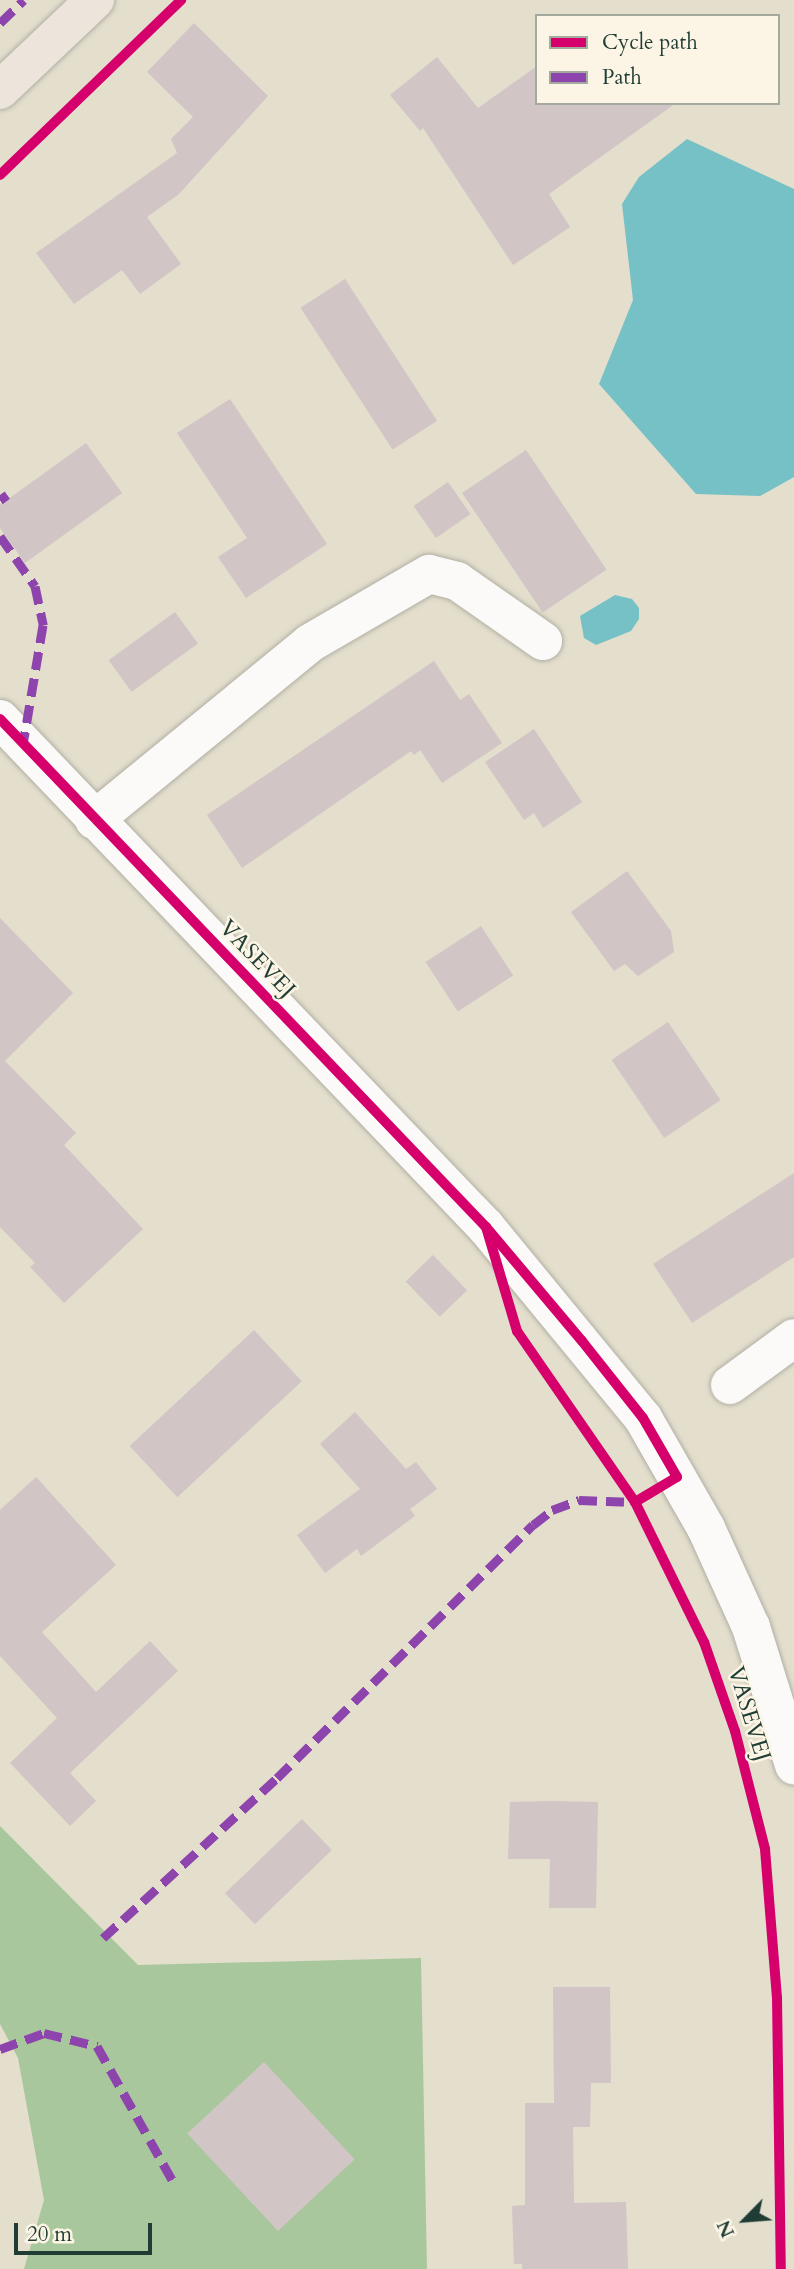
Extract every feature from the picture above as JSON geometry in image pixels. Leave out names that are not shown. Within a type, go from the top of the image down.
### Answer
[{"type":"main road","points":[[0,90],[95,0]]},
{"type":"street","points":[[94,820],[310,643],[429,574],[457,581],[543,641]]},
{"type":"street","name":"VASEVEJ","points":[[0,719],[485,1227],[643,1418],[706,1528],[751,1627],[794,1765]]},
{"type":"street","points":[[730,1385],[794,1338]]},
{"type":"green space","points":[[0,1826],[138,1965],[421,1958],[427,2269],[24,2269],[44,2200],[18,2058],[0,2024]]},
{"type":"water","points":[[687,139],[794,189],[794,477],[760,496],[696,494],[599,384],[633,300],[622,204],[639,177]]},
{"type":"water","points":[[615,595],[632,599],[639,608],[639,619],[631,631],[596,645],[584,638],[580,616]]},
{"type":"building","points":[[194,23],[268,96],[179,194],[147,217],[181,264],[140,294],[122,270],[74,304],[36,253],[177,153],[171,139],[193,117],[147,72]]},
{"type":"building","points":[[437,57],[478,108],[535,67],[535,105],[673,105],[549,194],[570,227],[513,265],[423,128],[420,131],[390,95]]},
{"type":"building","points":[[345,279],[437,421],[393,450],[301,308]]},
{"type":"building","points":[[230,399],[327,544],[246,598],[218,557],[247,538],[177,433]]},
{"type":"building","points":[[86,443],[122,493],[25,563],[0,528],[0,505]]},
{"type":"building","points":[[526,450],[607,569],[543,612],[462,493]]},
{"type":"building","points":[[448,482],[470,514],[436,538],[414,506]]},
{"type":"building","points":[[175,612],[198,644],[132,692],[109,660]]},
{"type":"building","points":[[434,661],[460,700],[469,694],[502,743],[442,783],[420,750],[414,755],[411,751],[242,868],[207,815]]},
{"type":"building","points":[[534,729],[582,802],[543,828],[534,813],[524,820],[485,762]]},
{"type":"building","points":[[627,871],[671,931],[674,952],[638,976],[625,964],[614,971],[571,912]]},
{"type":"building","points":[[0,918],[73,993],[5,1061],[76,1133],[64,1145],[143,1229],[64,1303],[30,1267],[35,1263],[0,1227]]},
{"type":"building","points":[[481,926],[513,975],[458,1011],[426,962]]},
{"type":"building","points":[[668,1022],[721,1100],[664,1138],[612,1060]]},
{"type":"building","points":[[794,1173],[794,1257],[692,1323],[653,1264]]},
{"type":"building","points":[[433,1255],[467,1290],[440,1317],[406,1281]]},
{"type":"building","points":[[254,1330],[302,1381],[177,1497],[130,1446]]},
{"type":"building","points":[[355,1412],[406,1469],[416,1462],[437,1489],[410,1509],[415,1516],[361,1556],[357,1549],[325,1573],[297,1535],[360,1489],[320,1444]]},
{"type":"building","points":[[36,1477],[116,1565],[42,1632],[96,1692],[150,1641],[178,1671],[70,1773],[96,1801],[70,1826],[10,1763],[57,1718],[0,1656],[0,1510]]},
{"type":"building","points":[[510,1802],[598,1802],[596,1908],[549,1908],[550,1859],[508,1859]]},
{"type":"building","points":[[302,1819],[332,1850],[255,1924],[225,1893]]},
{"type":"building","points":[[553,1987],[610,1987],[611,2083],[591,2083],[590,2127],[573,2127],[574,2203],[626,2202],[628,2269],[522,2269],[522,2264],[514,2264],[512,2206],[525,2205],[525,2103],[554,2103]]},
{"type":"building","points":[[264,2062],[355,2159],[278,2231],[187,2134]]},
{"type":"marked path","points":[[0,23],[24,0]]},
{"type":"marked path","points":[[0,500],[7,495]]},
{"type":"marked path","points":[[0,536],[35,586],[43,625],[23,744]]},
{"type":"marked path","points":[[103,1938],[277,1778],[533,1525],[552,1510],[579,1500],[635,1502]]},
{"type":"marked path","points":[[0,2049],[44,2033],[97,2046],[174,2183]]},
{"type":"cycle path","points":[[0,175],[181,0]]},
{"type":"cycle path","points":[[0,719],[486,1227],[582,1341],[643,1418],[677,1477],[635,1502]]},
{"type":"cycle path","points":[[486,1227],[517,1331],[635,1502],[704,1642],[735,1731],[765,1849],[777,1997],[781,2269]]}]
